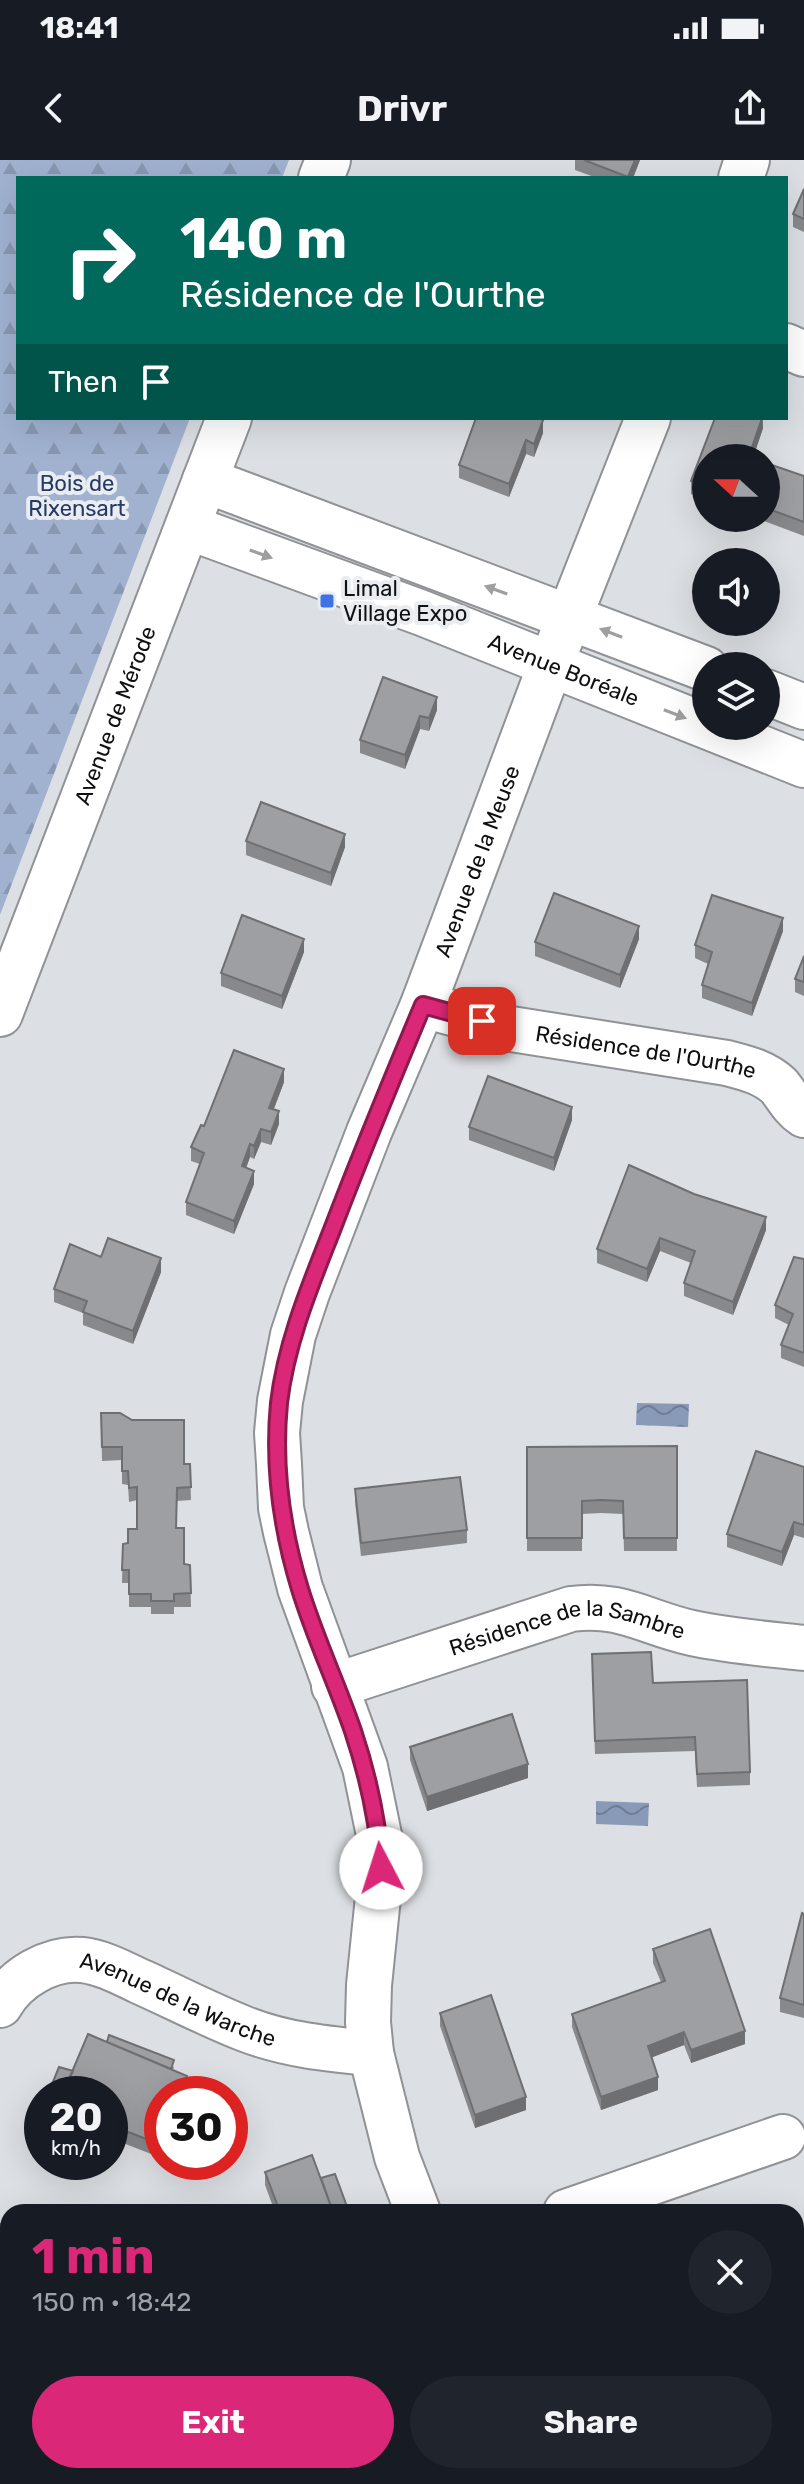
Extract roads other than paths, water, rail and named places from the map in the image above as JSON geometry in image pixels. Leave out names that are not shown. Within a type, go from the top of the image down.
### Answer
[{"type":"street","name":"Avenue de Mérode","points":[[0,1014],[228,420]]},
{"type":"street","name":"Avenue de la Meuse","points":[[415,2204],[397,2157],[371,2053],[369,1985],[381,1868],[379,1835],[365,1767],[300,1588],[281,1508],[277,1433],[280,1401],[293,1335],[307,1293],[369,1132],[423,1005],[550,666],[647,420]]},
{"type":"street","points":[[205,480],[692,664]]},
{"type":"street","name":"Avenue Boréale","points":[[188,527],[422,613],[804,765]]},
{"type":"street","points":[[780,698],[804,707]]},
{"type":"street","name":"Résidence de l'Ourthe","points":[[423,1005],[511,1029],[752,1069],[768,1077],[804,1115]]},
{"type":"street","name":"Résidence de la Sambre","points":[[334,1686],[560,1613],[589,1607],[611,1608],[687,1632],[721,1639],[804,1648]]},
{"type":"street","name":"Avenue de la Warche","points":[[0,2005],[7,1993],[33,1971],[59,1962],[81,1960],[122,1973],[275,2040],[371,2053]]},
{"type":"street","points":[[589,2204],[783,2137]]},
{"type":"water","points":[[637,1403],[689,1404],[688,1427],[636,1425]]},
{"type":"water","points":[[596,1801],[649,1803],[648,1826],[596,1824]]},
{"type":"place","name":"Limal Village Expo","points":[[327,601]]},
{"type":"park label","name":"Bois de Rixensart","points":[[77,496]]}]
